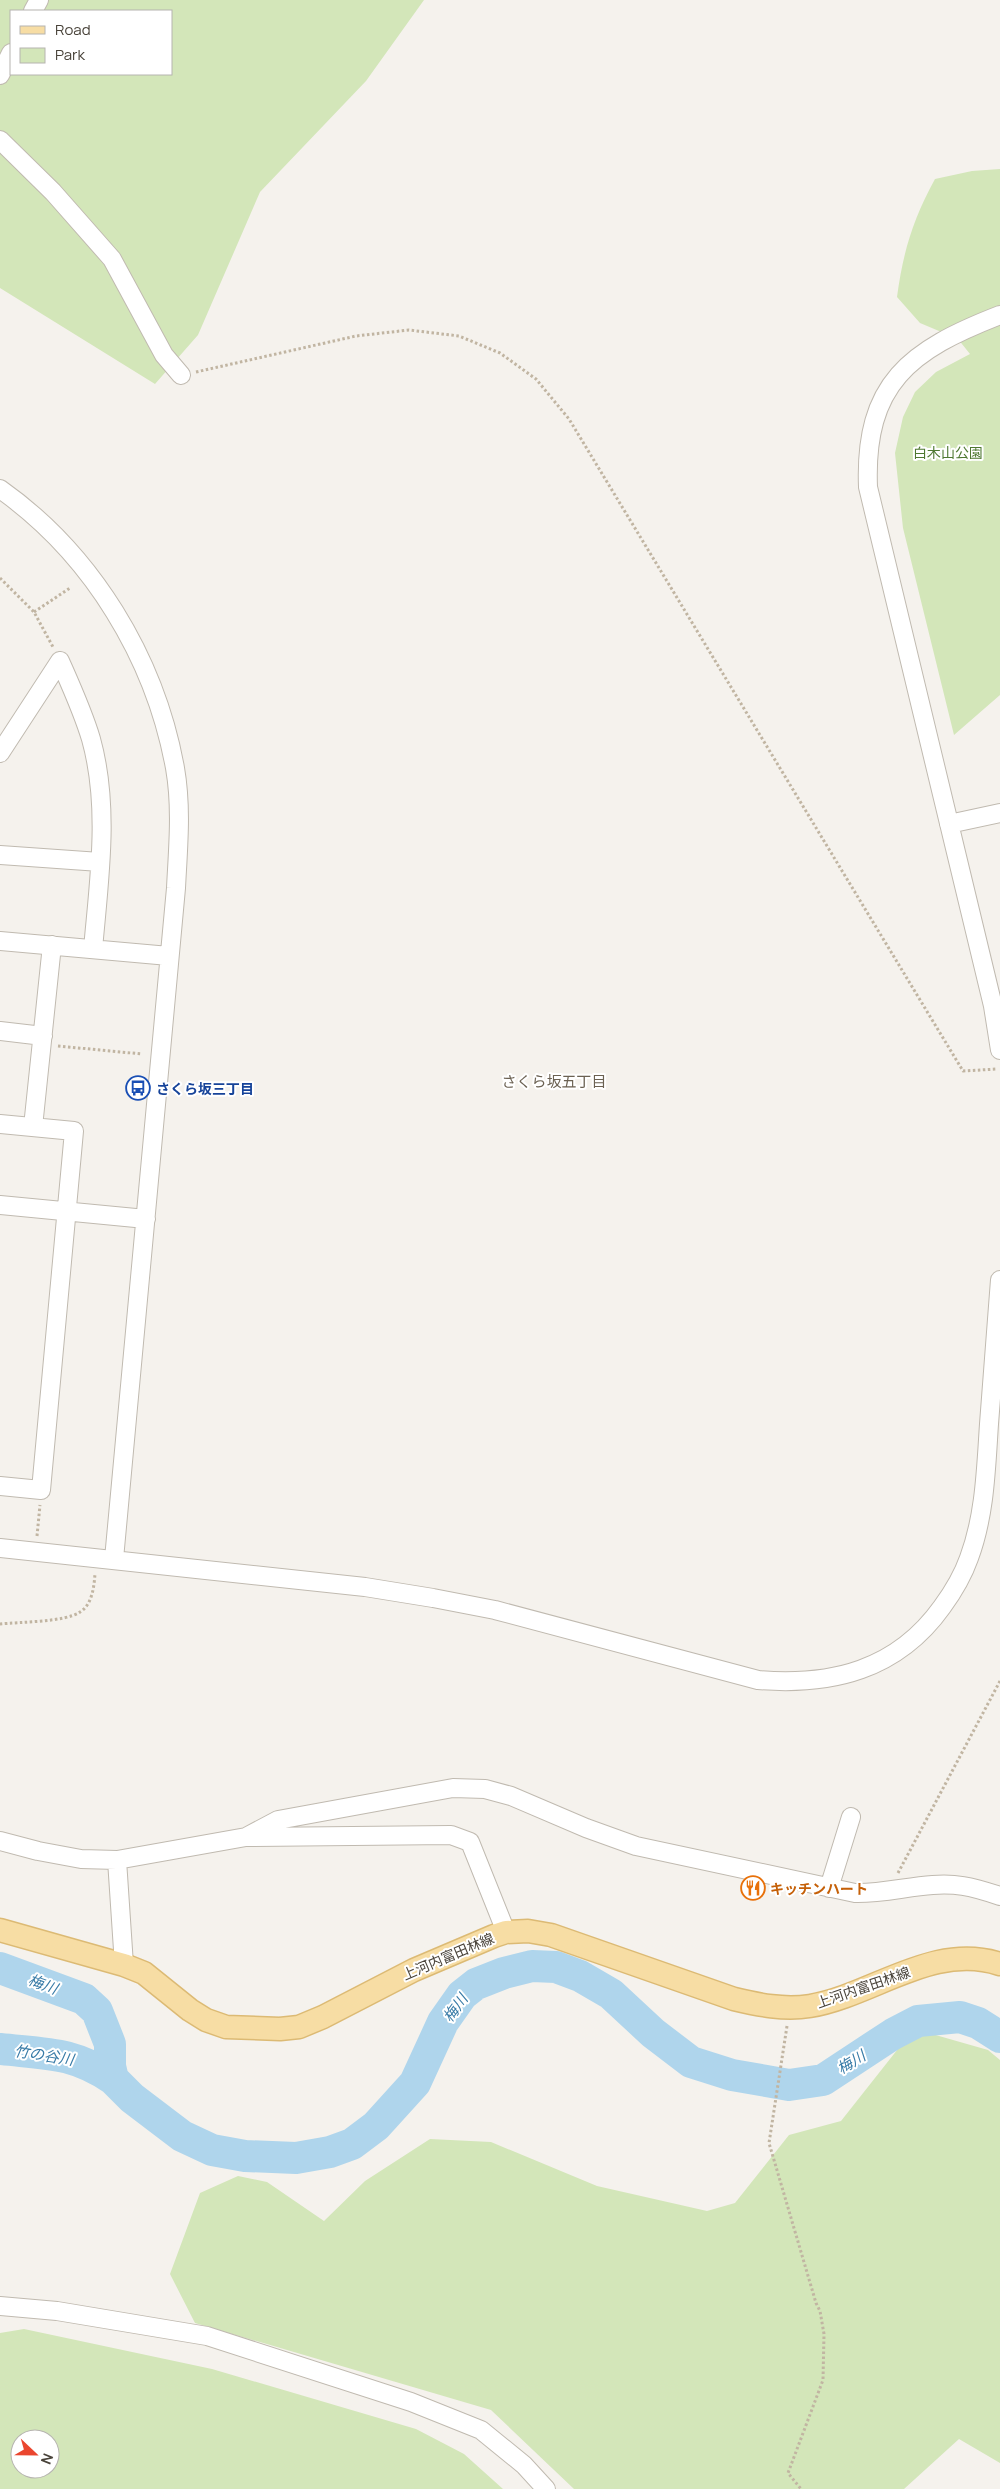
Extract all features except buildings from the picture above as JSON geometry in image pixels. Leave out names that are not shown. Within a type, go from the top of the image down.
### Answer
[{"type":"main road","name":"上河内富田林線","points":[[0,1930],[124,1965],[144,1974],[190,2010],[206,2020],[226,2026],[280,2030],[299,2027],[323,2017],[414,1970],[506,1932],[528,1931],[551,1935],[734,1999],[758,2005],[790,2008],[832,2000],[936,1961],[964,1957],[1000,1964]]},
{"type":"street","points":[[0,75],[10,55]]},
{"type":"street","points":[[0,140],[53,192],[112,259],[164,355],[181,375]]},
{"type":"street","points":[[1000,316],[944,338],[922,353],[904,369],[885,394],[872,425],[867,456],[868,487],[993,1006],[1000,1050]]},
{"type":"street","points":[[0,489],[36,519],[66,549],[117,615],[145,667],[163,716],[175,769],[180,819],[176,888],[114,1559]]},
{"type":"street","points":[[60,661],[91,740],[102,820],[93,949]]},
{"type":"street","points":[[0,752],[60,661]]},
{"type":"street","points":[[949,824],[1000,813]]},
{"type":"street","points":[[0,855],[100,862]]},
{"type":"street","points":[[0,941],[169,956]]},
{"type":"street","points":[[33,1127],[52,946]]},
{"type":"street","points":[[0,1030],[42,1040]]},
{"type":"street","points":[[0,1124],[74,1131],[42,1490],[0,1486]]},
{"type":"street","points":[[0,1205],[146,1219]]},
{"type":"street","points":[[0,1548],[365,1587],[433,1598],[495,1610],[758,1680],[796,1682],[851,1674],[883,1661],[912,1640],[935,1618],[952,1593],[969,1560],[980,1523],[985,1484],[1000,1280]]},
{"type":"street","points":[[246,1837],[278,1820],[453,1788],[485,1789],[511,1796],[586,1828],[636,1846],[829,1888],[856,1893],[934,1886],[962,1886],[1000,1896]]},
{"type":"street","points":[[829,1888],[851,1817]]},
{"type":"street","points":[[0,1841],[38,1852],[81,1859],[117,1860],[246,1837],[451,1835],[470,1842],[506,1932]]},
{"type":"street","points":[[117,1860],[124,1965]]},
{"type":"street","points":[[0,2306],[57,2311],[207,2336],[411,2402],[481,2430],[524,2465],[546,2489]]},
{"type":"path","points":[[181,375],[356,336],[409,330],[459,336],[500,354],[536,379],[569,419],[963,1071],[1000,1068]]},
{"type":"path","points":[[0,578],[34,612],[60,661]]},
{"type":"path","points":[[34,612],[70,588]]},
{"type":"path","points":[[42,1040],[142,1054]]},
{"type":"path","points":[[36,1538],[42,1490]]},
{"type":"path","points":[[0,1624],[68,1617],[81,1612],[89,1602],[94,1588],[96,1557]]},
{"type":"path","points":[[894,1891],[901,1866],[1000,1681]]},
{"type":"path","points":[[786,2030],[769,2143],[816,2303],[820,2311],[824,2334],[823,2380],[788,2473],[801,2489]]},
{"type":"green space","points":[[0,0],[424,0],[366,81],[260,192],[198,335],[155,384],[0,288]]},
{"type":"green space","name":"白木山公園","points":[[1000,169],[1000,695],[954,735],[903,528],[895,453],[903,417],[915,392],[936,372],[970,354],[958,339],[920,323],[897,297],[902,265],[910,236],[935,179],[972,171]]},
{"type":"green space","points":[[932,2034],[988,2050],[1000,2060],[1000,2463],[959,2439],[904,2489],[574,2489],[491,2410],[195,2323],[170,2274],[200,2193],[238,2176],[267,2182],[324,2221],[365,2181],[430,2139],[491,2142],[597,2186],[707,2211],[735,2203],[789,2135],[841,2121],[905,2040]]},
{"type":"green space","points":[[24,2329],[212,2369],[416,2429],[464,2454],[503,2489],[0,2489],[0,2333]]},
{"type":"waterway","name":"梅川","points":[[0,1968],[84,1999],[97,2011],[110,2044],[110,2066],[113,2079],[132,2098],[182,2136],[212,2150],[245,2156],[296,2158],[330,2152],[352,2144],[376,2126],[415,2083],[443,2022],[462,1995],[476,1984],[504,1973],[532,1966],[556,1967],[580,1976],[611,1994],[653,2033],[691,2062],[732,2075],[789,2085],[823,2080],[893,2034],[918,2021],[960,2017],[978,2023],[1000,2037]]},
{"type":"waterway","name":"竹の谷川","points":[[0,2049],[72,2059],[99,2070],[113,2079]]},
{"type":"place","name":"さくら坂三丁目","points":[[138,1088]]},
{"type":"place","name":"キッチンハート","points":[[753,1888]]},
{"type":"district","name":"さくら坂五丁目","points":[[554,1081]]}]
